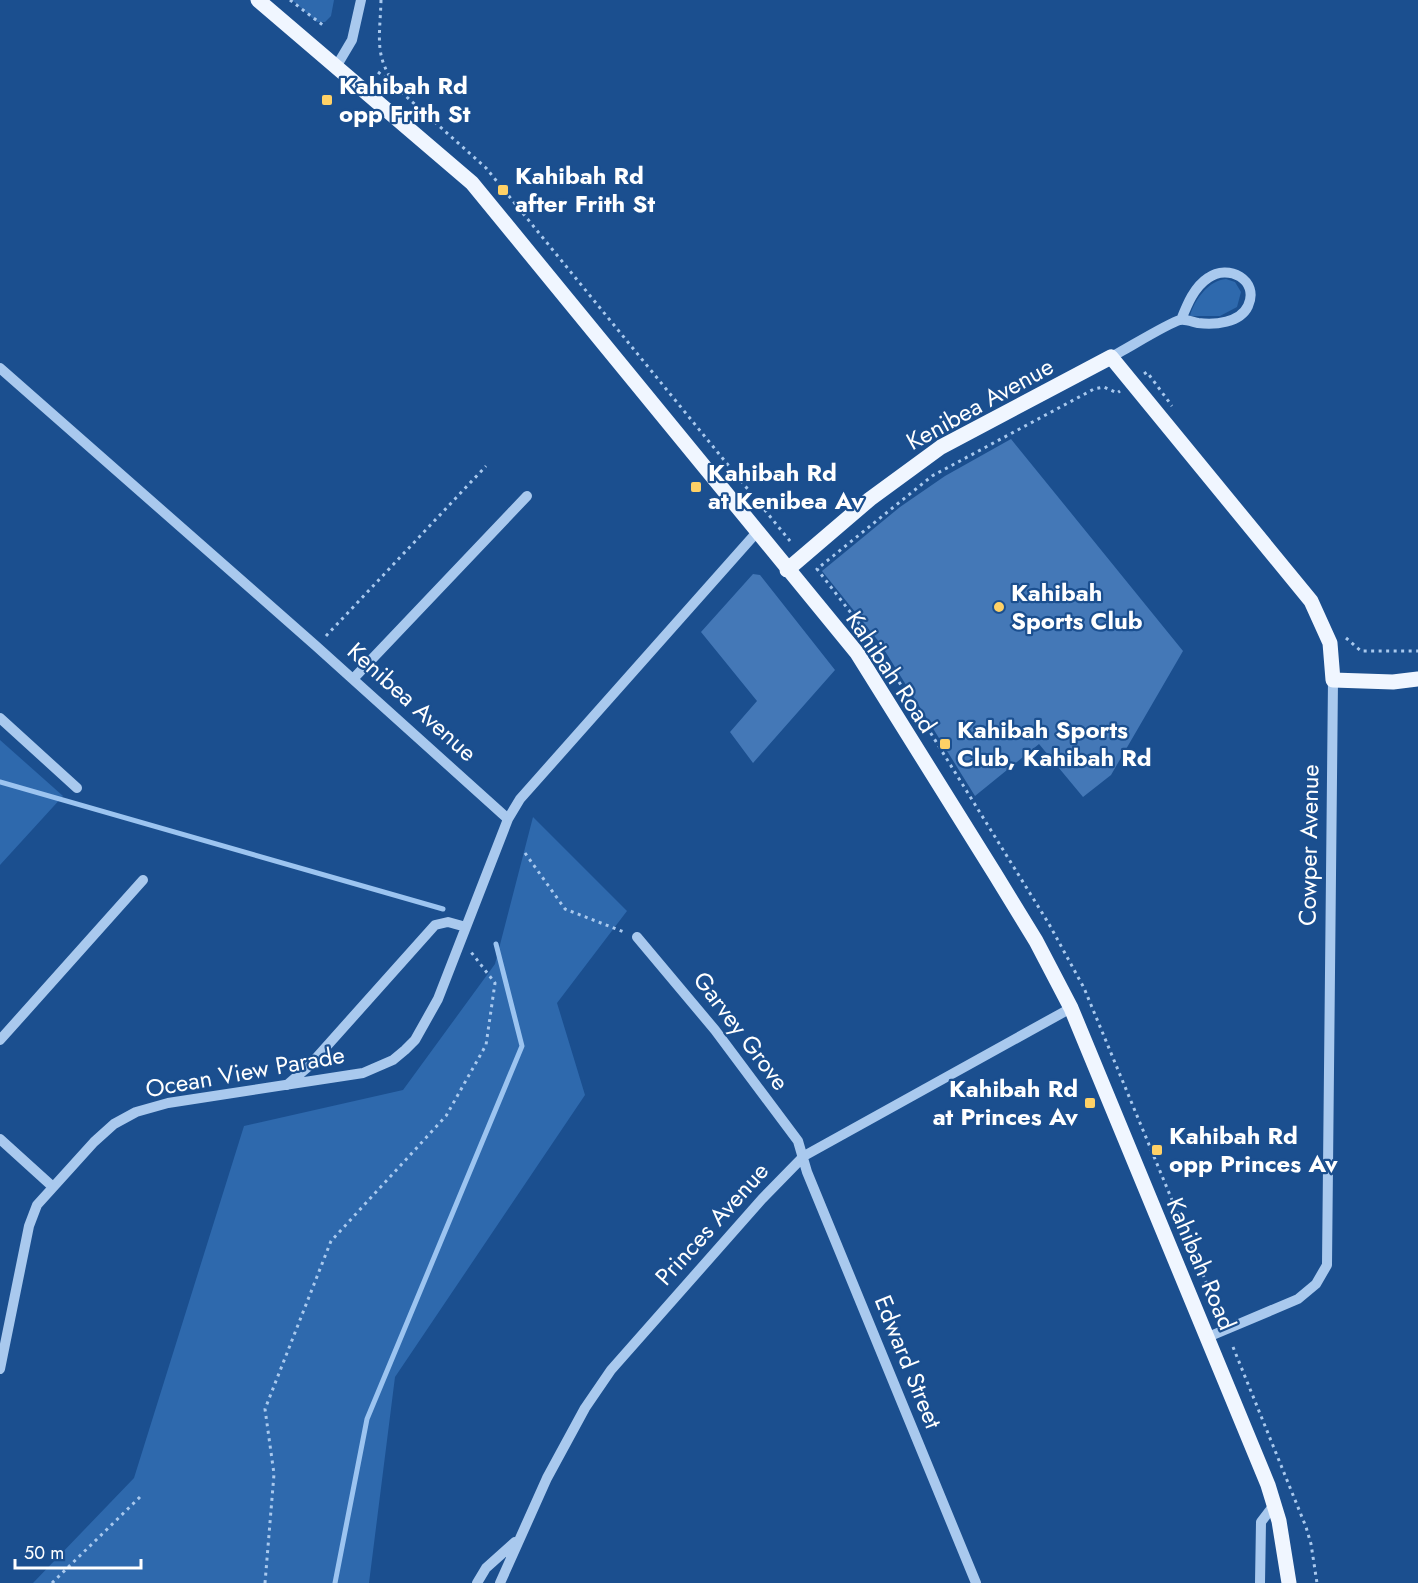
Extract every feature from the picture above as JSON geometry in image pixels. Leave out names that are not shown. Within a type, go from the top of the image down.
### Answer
[{"type":"main road","name":"Kahibah Road","points":[[258,0],[472,183],[857,653],[1001,883],[1071,1008],[1208,1337],[1274,1505],[1286,1555],[1289,1583]]},
{"type":"main road","name":"Kenibea Avenue","points":[[787,570],[870,499],[941,447],[1111,357]]},
{"type":"main road","name":"Cowper Avenue","points":[[1111,357],[1311,601],[1330,643],[1333,680]]},
{"type":"main road","points":[[1333,680],[1393,682],[1418,680]]},
{"type":"street","points":[[336,67],[352,40],[361,0]]},
{"type":"street","points":[[1226,271],[1238,274],[1248,285],[1251,296],[1247,308],[1239,317],[1218,323],[1181,320],[1194,292],[1206,278],[1226,271]]},
{"type":"street","name":"Kenibea Avenue","points":[[1111,357],[1181,320]]},
{"type":"street","name":"Kenibea Avenue","points":[[0,368],[316,646],[508,819]]},
{"type":"street","points":[[353,679],[527,496]]},
{"type":"street","points":[[508,819],[533,783],[757,532]]},
{"type":"street","name":"Cowper Avenue","points":[[1208,1337],[1299,1299],[1316,1284],[1327,1265],[1333,680]]},
{"type":"street","points":[[0,718],[77,788]]},
{"type":"street","name":"Ocean View Parade","points":[[0,1370],[29,1226],[37,1205],[53,1187],[114,1124],[136,1112],[168,1103],[363,1073],[379,1067],[405,1050],[415,1040],[438,999],[508,819]]},
{"type":"street","points":[[0,1040],[143,880]]},
{"type":"street","points":[[287,1085],[309,1066],[435,925],[448,922],[466,927]]},
{"type":"street","name":"Garvey Grove","points":[[637,937],[715,1030],[798,1141],[804,1156]]},
{"type":"street","name":"Princes Avenue","points":[[500,1583],[519,1538],[585,1408],[611,1370],[762,1199],[804,1156],[1071,1008]]},
{"type":"street","points":[[0,1138],[53,1187]]},
{"type":"street","name":"Edward Street","points":[[804,1156],[807,1172],[976,1583]]},
{"type":"street","points":[[1260,1583],[1261,1522],[1274,1505]]},
{"type":"street","points":[[477,1583],[486,1568],[519,1538]]},
{"type":"path","points":[[290,0],[324,26]]},
{"type":"path","points":[[381,0],[381,64],[399,90]]},
{"type":"path","points":[[378,72],[486,168],[790,540]]},
{"type":"path","points":[[878,648],[817,569],[932,476],[1094,389],[1104,387],[1117,393],[1119,391]]},
{"type":"path","points":[[316,646],[486,466]]},
{"type":"path","points":[[525,853],[565,909],[637,937]]},
{"type":"path","points":[[265,1583],[274,1474],[265,1409],[331,1241],[446,1116],[486,1045],[495,983],[462,940]]},
{"type":"path","points":[[1233,1347],[1306,1527],[1317,1583]]},
{"type":"path","points":[[52,1583],[140,1497]]},
{"type":"shaded area","points":[[292,0],[334,0],[331,16],[325,22],[317,22]]},
{"type":"shaded area","points":[[1226,279],[1235,282],[1241,292],[1237,307],[1220,316],[1190,316],[1203,292],[1214,283]]},
{"type":"shaded area","points":[[0,740],[63,796],[0,865]]},
{"type":"shaded area","points":[[533,817],[627,911],[557,1003],[585,1095],[395,1377],[369,1583],[33,1583],[134,1478],[244,1126],[403,1090],[495,964]]},
{"type":"building","name":"Kahibah Sports Club","points":[[1011,439],[1183,651],[1111,775],[1083,797],[1039,744],[975,796],[880,643],[822,571],[900,507],[945,476]]},
{"type":"building","points":[[753,574],[760,575],[835,670],[753,763],[730,732],[757,701],[701,632]]},
{"type":"waterway","points":[[0,782],[443,909]]},
{"type":"waterway","points":[[335,1583],[367,1419],[522,1046],[496,944]]},
{"type":"place","name":"Kahibah Rd opp Frith St","points":[[327,100]]},
{"type":"place","name":"Kahibah Rd after Frith St","points":[[503,190]]},
{"type":"place","name":"Kahibah Rd at Kenibea Av","points":[[696,487]]},
{"type":"place","name":"Kahibah Sports Club","points":[[999,607]]},
{"type":"place","name":"Kahibah Sports Club, Kahibah Rd","points":[[945,744]]},
{"type":"place","name":"Kahibah Rd at Princes Av","points":[[1090,1103]]},
{"type":"place","name":"Kahibah Rd opp Princes Av","points":[[1157,1150]]}]
